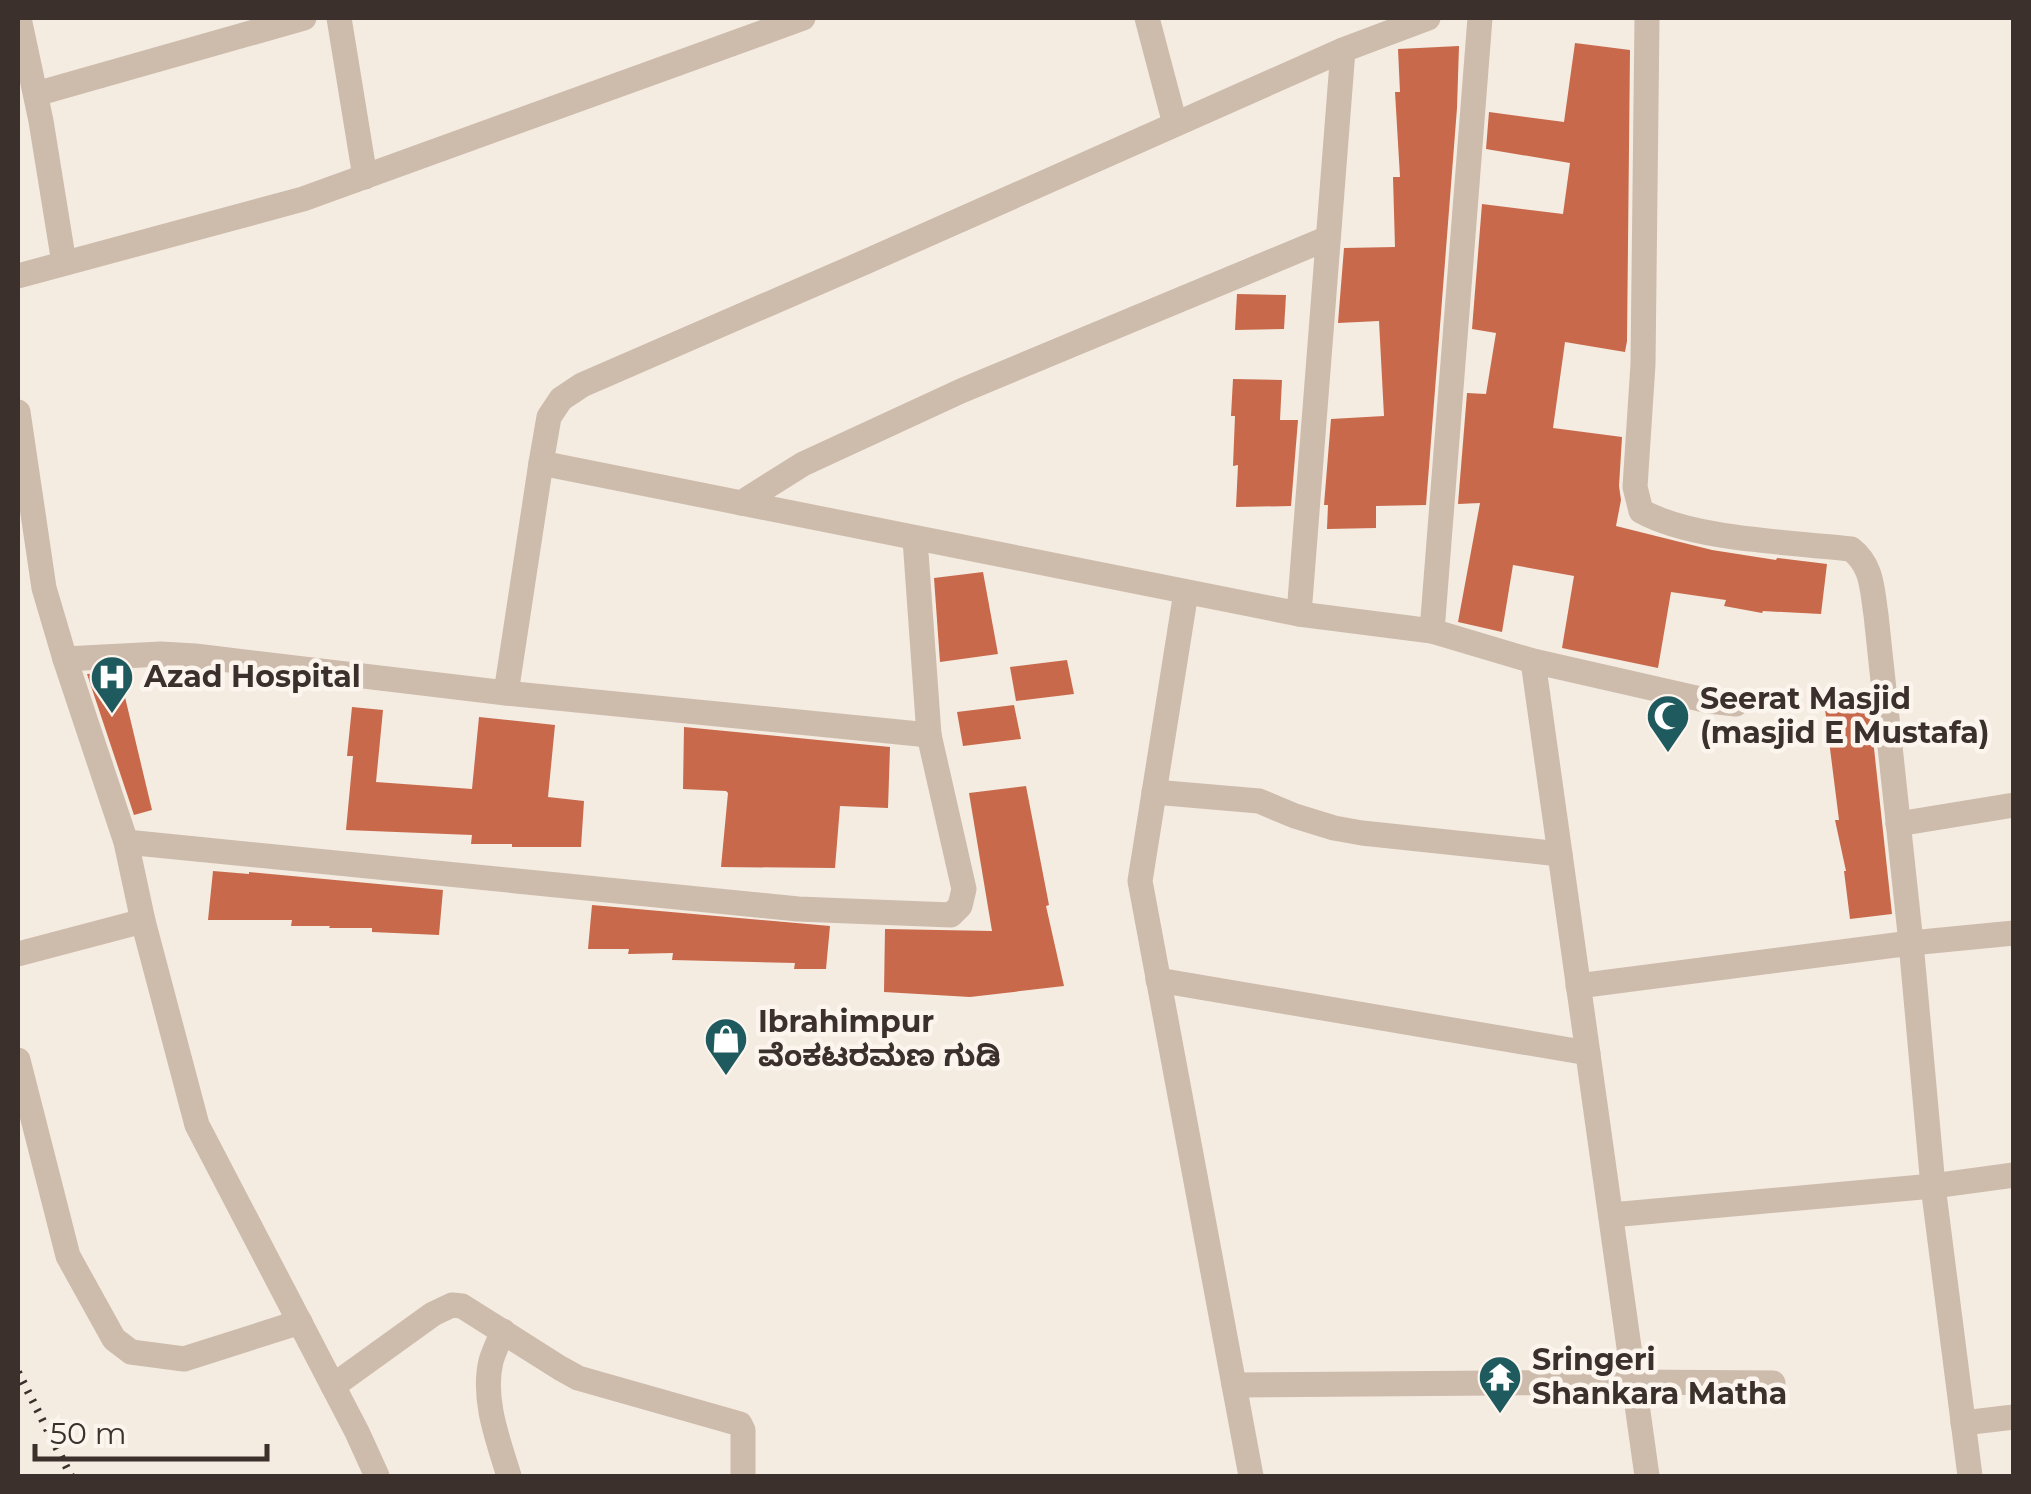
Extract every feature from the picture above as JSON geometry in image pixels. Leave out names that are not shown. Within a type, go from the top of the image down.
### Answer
[{"type":"street","points":[[19,18],[36,94],[64,264]]},
{"type":"street","points":[[36,94],[304,18]]},
{"type":"street","points":[[339,18],[365,177]]},
{"type":"street","points":[[18,276],[303,199],[803,18]]},
{"type":"street","points":[[1147,18],[1175,124]]},
{"type":"street","points":[[506,693],[549,417],[561,399],[582,385],[1343,50],[1428,18]]},
{"type":"street","points":[[1432,631],[1480,18]]},
{"type":"street","points":[[1647,18],[1644,364],[1635,487],[1642,511],[1657,520],[1717,534],[1851,549],[1868,566],[1912,942],[1933,1186],[1970,1476]]},
{"type":"street","points":[[1299,614],[1343,50]]},
{"type":"street","points":[[741,503],[803,464],[961,390],[1328,238]]},
{"type":"street","points":[[18,412],[44,588],[126,842],[197,1125],[377,1476]]},
{"type":"street","points":[[541,463],[1299,614],[1432,631],[1533,660],[1736,704]]},
{"type":"street","points":[[126,842],[798,910],[950,915],[960,906],[964,889],[929,735],[915,539]]},
{"type":"street","points":[[1186,592],[1140,881],[1251,1476]]},
{"type":"street","points":[[65,659],[194,656],[506,693],[929,735]]},
{"type":"street","points":[[1533,660],[1647,1476]]},
{"type":"street","points":[[1154,792],[1259,801],[1294,816],[1362,833],[1560,854]]},
{"type":"street","points":[[1898,824],[2014,805]]},
{"type":"street","points":[[18,954],[143,921]]},
{"type":"street","points":[[1578,986],[1912,942],[2014,933]]},
{"type":"street","points":[[1158,980],[1588,1053]]},
{"type":"street","points":[[18,1060],[68,1256],[114,1339],[131,1352],[184,1359],[300,1322]]},
{"type":"street","points":[[1610,1215],[2014,1175]]},
{"type":"street","points":[[333,1386],[443,1308],[462,1306],[578,1378],[740,1424],[744,1430],[743,1476]]},
{"type":"street","points":[[502,1332],[491,1360],[488,1386],[492,1418],[508,1476]]},
{"type":"street","points":[[1234,1385],[1773,1384]]},
{"type":"street","points":[[1963,1423],[2014,1418]]},
{"type":"building","points":[[1575,43],[1630,50],[1627,341],[1625,352],[1565,342],[1553,428],[1622,437],[1621,500],[1616,526],[1712,550],[1827,564],[1821,614],[1762,613],[1724,606],[1726,600],[1671,592],[1658,668],[1562,648],[1574,576],[1513,565],[1502,632],[1458,622],[1480,503],[1458,504],[1467,393],[1486,394],[1496,333],[1472,329],[1482,204],[1563,214],[1570,163],[1486,149],[1489,112],[1564,122]]},
{"type":"building","points":[[1459,46],[1426,505],[1376,506],[1376,528],[1327,529],[1328,505],[1324,505],[1331,419],[1384,416],[1379,321],[1338,323],[1344,248],[1395,247],[1393,177],[1400,177],[1395,92],[1400,92],[1398,49]]},
{"type":"building","points":[[1237,294],[1286,295],[1284,329],[1235,330]]},
{"type":"building","points":[[1233,379],[1282,380],[1280,420],[1298,420],[1291,506],[1236,507]]},
{"type":"building","points":[[983,572],[998,654],[940,662],[934,578]]},
{"type":"building","points":[[1067,660],[1074,694],[1016,701],[1010,667]]},
{"type":"building","points":[[119,672],[152,810],[134,815],[87,674]]},
{"type":"building","points":[[1868,693],[1892,914],[1850,919],[1846,871],[1835,820],[1839,820],[1824,701]]},
{"type":"building","points":[[1014,705],[1021,739],[963,746],[957,712]]},
{"type":"building","points":[[352,707],[383,710],[376,782],[472,789],[479,717],[555,725],[548,797],[584,801],[581,847],[512,847],[471,844],[472,835],[346,830],[353,756],[347,756]]},
{"type":"building","points":[[684,727],[890,747],[888,808],[840,806],[835,868],[721,867],[728,793],[683,789]]},
{"type":"building","points":[[1026,786],[1064,986],[970,997],[884,992],[885,929],[992,931],[969,793]]},
{"type":"building","points":[[213,871],[443,890],[439,935],[291,926],[292,920],[208,920]]},
{"type":"building","points":[[592,905],[830,926],[826,969],[794,969],[795,963],[672,960],[673,953],[628,954],[629,949],[588,949]]},
{"type":"railway","points":[[18,1372],[71,1476]]},
{"type":"place","name":"Azad Hospital","points":[[112,715]]},
{"type":"place","name":"Seerat Masjid (masjid E Mustafa)","points":[[1668,754]]},
{"type":"place","name":"Ibrahimpur ವೆಂಕಟರಮಣ ಗುಡಿ","points":[[726,1077]]},
{"type":"place","name":"Sringeri Shankara Matha","points":[[1500,1415]]}]
